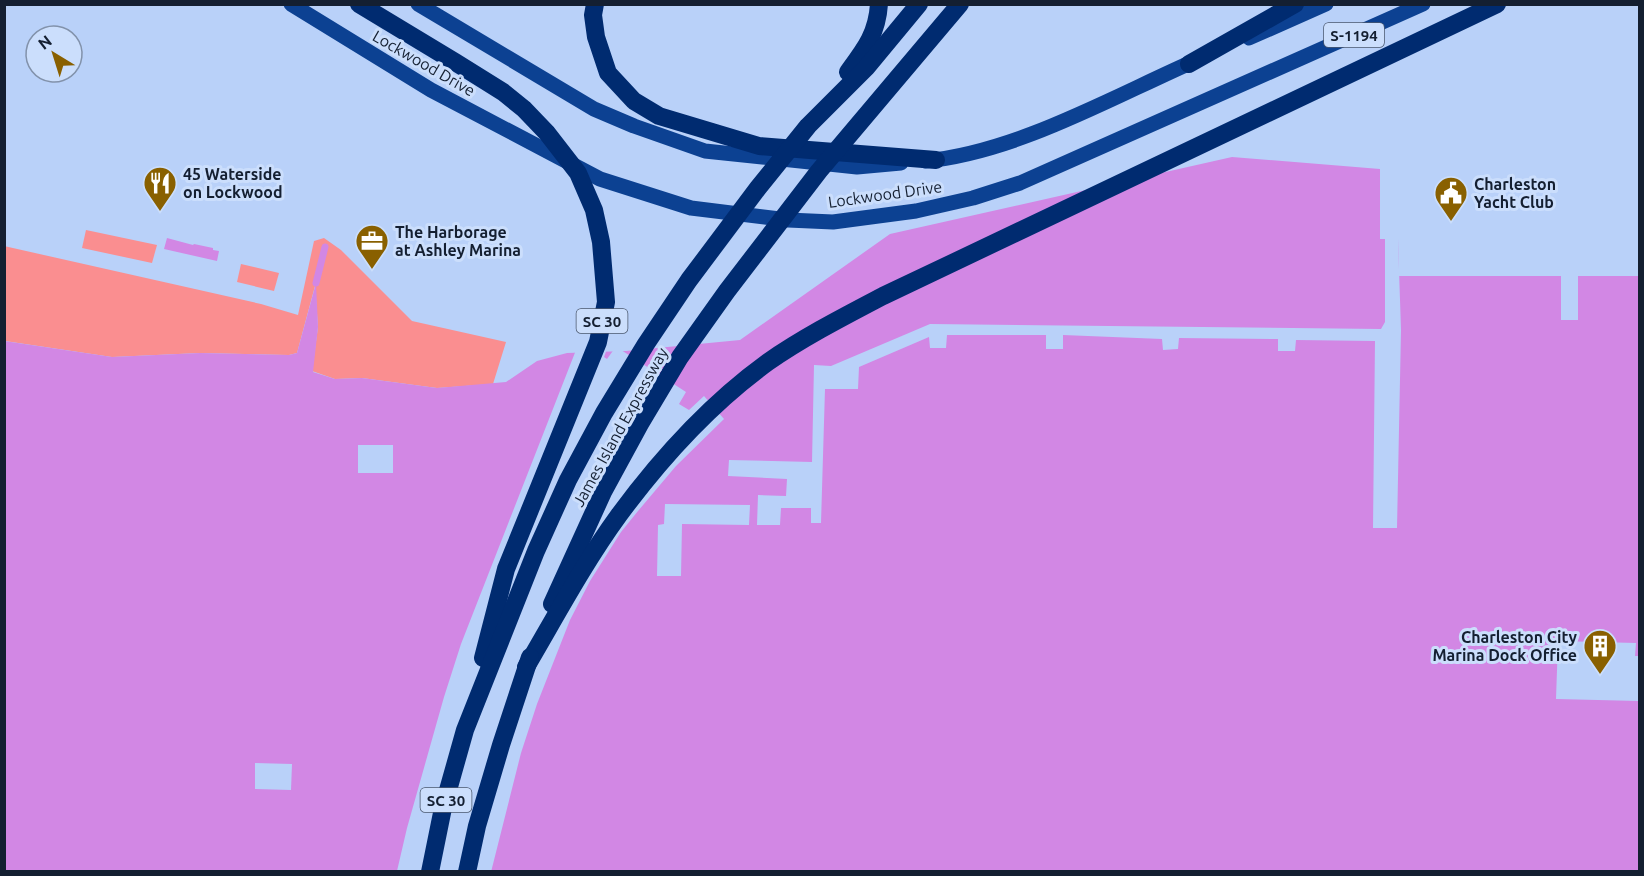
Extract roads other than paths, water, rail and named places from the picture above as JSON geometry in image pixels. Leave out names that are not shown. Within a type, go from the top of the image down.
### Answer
[{"type":"highway","name":"SC 30","points":[[359,4],[503,92],[524,109],[547,133],[578,173],[594,210],[601,242],[606,302],[598,342],[506,569],[465,730]]},
{"type":"highway","points":[[596,4],[593,15],[596,37],[608,73],[634,101],[659,116],[759,146],[936,159]]},
{"type":"highway","points":[[808,126],[871,38],[878,23],[879,4]]},
{"type":"highway","name":"James Island Expressway","points":[[430,872],[443,808],[465,730],[536,551],[568,480],[604,413],[689,280],[758,188],[808,126],[866,68],[919,4]]},
{"type":"highway","name":"James Island Expressway","points":[[467,872],[477,826],[526,667],[603,492],[640,424],[680,357],[727,291],[819,171],[960,4]]},
{"type":"highway","points":[[526,667],[618,516],[659,464],[698,423],[767,363],[813,333],[882,296],[1497,4]]},
{"type":"highway","points":[[1189,64],[1288,12]]},
{"type":"main road","name":"Lockwood Drive","points":[[291,4],[431,90],[600,179],[691,208],[788,220],[833,222],[916,211],[973,198],[1020,183],[1304,57],[1408,8],[1423,4]]},
{"type":"main road","name":"Lockwood Drive","points":[[418,4],[594,109],[634,126],[705,151],[857,167],[936,159],[1011,141],[1053,125],[1189,64]]},
{"type":"main road","name":"S-1194","points":[[1288,12],[1326,4]]},
{"type":"waterway","points":[[316,283],[325,247]]},
{"type":"place","name":"45 Waterside on Lockwood","points":[[160,212]]},
{"type":"place","name":"Charleston Yacht Club","points":[[1451,222]]},
{"type":"place","name":"The Harborage at Ashley Marina","points":[[372,270]]},
{"type":"place","name":"Charleston City Marina Dock Office","points":[[1600,675]]}]
